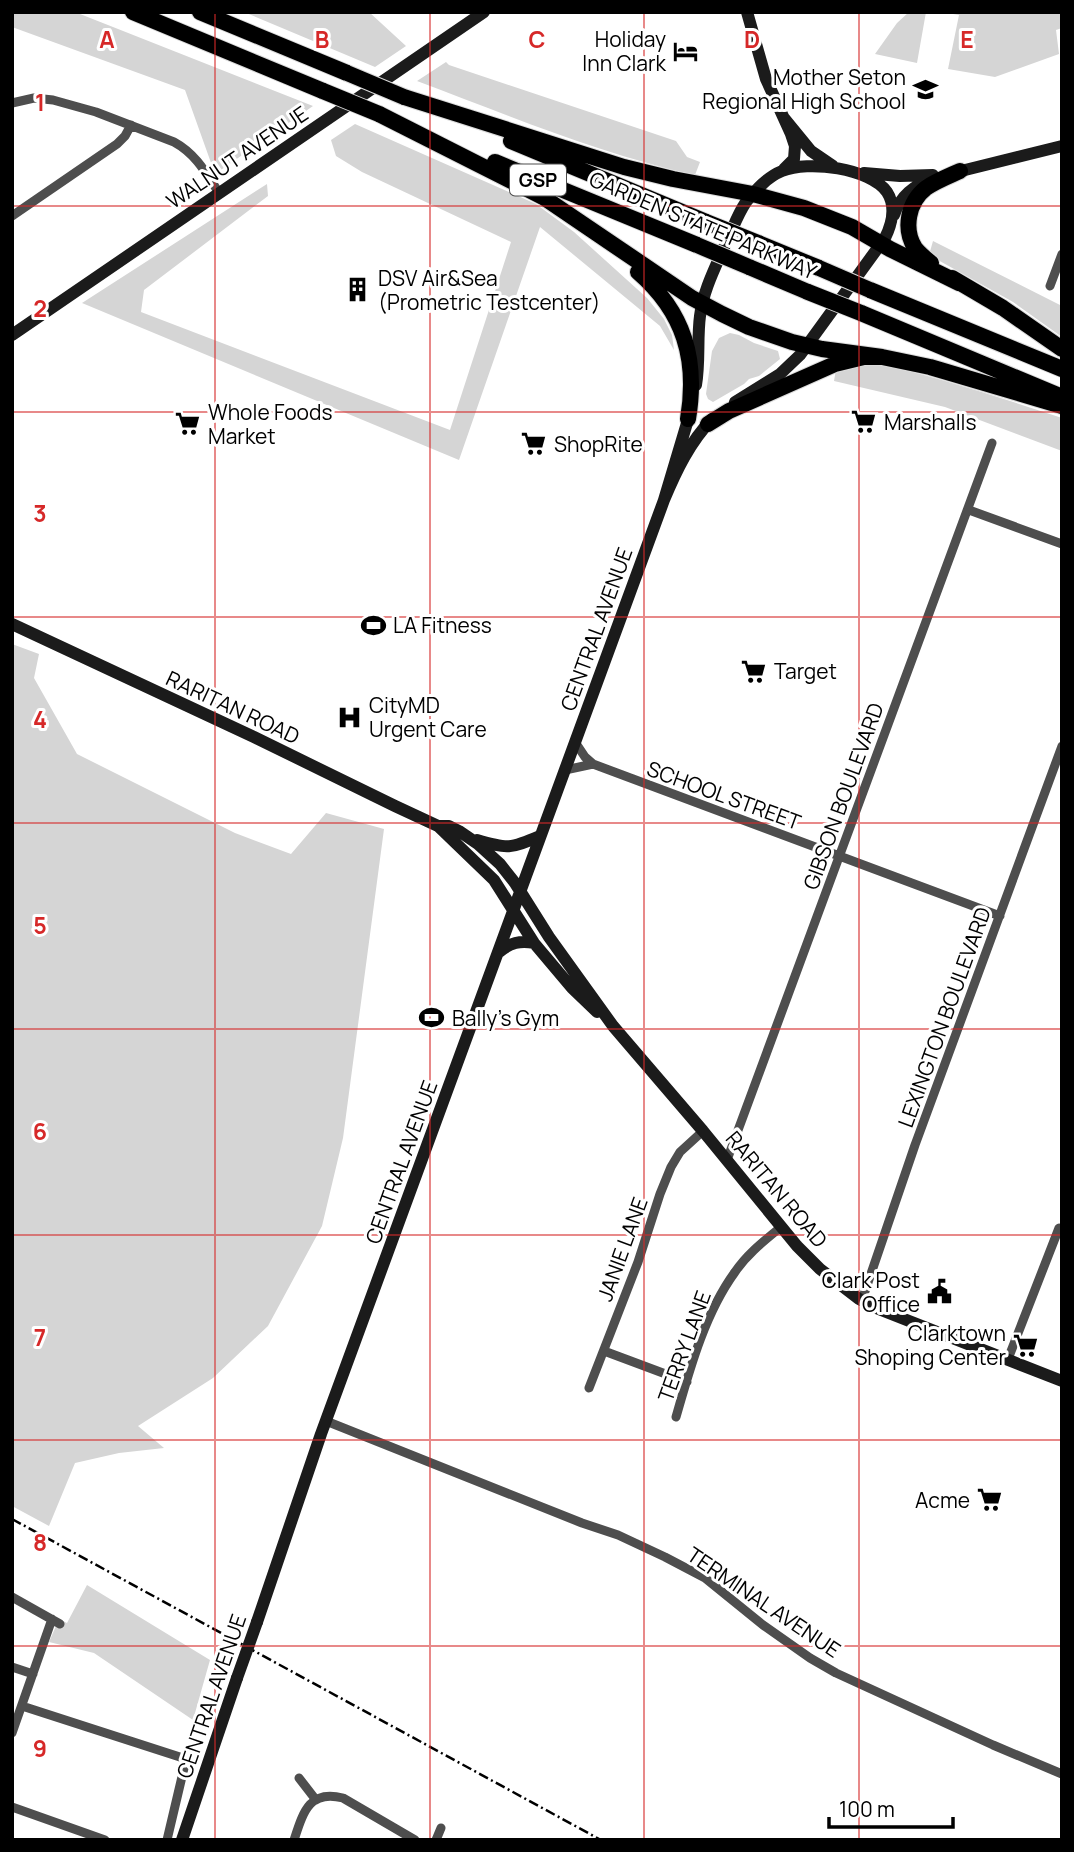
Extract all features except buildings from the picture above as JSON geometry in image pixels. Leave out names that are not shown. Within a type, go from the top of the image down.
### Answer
[{"type":"highway","name":"GARDEN STATE PARKWAY","points":[[133,12],[1062,397]]},
{"type":"highway","name":"GARDEN STATE PARKWAY","points":[[200,12],[1062,369]]},
{"type":"highway","points":[[404,97],[633,170],[753,194],[831,218],[959,283],[1003,308],[1062,349]]},
{"type":"highway","points":[[379,114],[543,197],[702,304],[749,327],[807,346],[942,370],[1062,406]]},
{"type":"highway","points":[[959,283],[917,250],[910,236],[909,221],[912,206],[920,194],[960,171]]},
{"type":"highway","points":[[618,249],[633,268],[659,292],[679,323],[690,366],[688,419]]},
{"type":"highway","points":[[708,424],[729,411],[835,364],[859,358],[882,358]]},
{"type":"main road","name":"WALNUT AVENUE","points":[[12,334],[484,12]]},
{"type":"main road","points":[[747,12],[762,70],[796,151],[792,163],[778,173]]},
{"type":"main road","points":[[784,118],[815,155],[843,170],[900,176],[960,171]]},
{"type":"main road","points":[[891,225],[899,202],[910,190],[925,181],[1062,146]]},
{"type":"main road","name":"CENTRAL AVENUE","points":[[182,1840],[326,1421],[664,500],[698,374],[699,322],[711,278],[738,216],[753,194],[778,173],[804,166],[843,170],[874,181],[886,191],[892,207],[891,225],[881,243],[807,346],[780,374],[723,410],[708,424],[684,459],[664,500]]},
{"type":"main road","name":"RARITAN ROAD","points":[[12,624],[438,826],[488,872],[501,888],[534,943],[572,988],[613,1026]]},
{"type":"main road","name":"RARITAN ROAD","points":[[438,826],[454,828],[472,839],[500,864],[613,1026],[703,1130],[797,1246],[820,1269],[876,1308],[1062,1381]]},
{"type":"main road","points":[[472,839],[510,847],[540,836]]},
{"type":"main road","points":[[498,952],[524,940],[534,943]]},
{"type":"street","points":[[12,103],[27,99],[47,99],[96,112],[174,142],[196,158],[219,193]]},
{"type":"street","points":[[12,216],[113,148],[131,125]]},
{"type":"street","points":[[1050,286],[1062,254]]},
{"type":"street","name":"GIBSON BOULEVARD","points":[[727,1160],[992,443]]},
{"type":"street","points":[[969,510],[1062,544]]},
{"type":"street","name":"SCHOOL STREET","points":[[575,743],[593,764],[1000,916]]},
{"type":"street","name":"LEXINGTON BOULEVARD","points":[[862,1300],[915,1145],[1062,747]]},
{"type":"street","points":[[565,771],[593,764]]},
{"type":"street","name":"JANIE LANE","points":[[589,1388],[671,1167],[680,1152],[703,1130]]},
{"type":"street","name":"TERRY LANE","points":[[676,1417],[715,1303],[735,1271],[752,1251],[781,1227]]},
{"type":"street","points":[[1007,1359],[1059,1228]]},
{"type":"street","points":[[604,1351],[687,1382]]},
{"type":"street","name":"TERMINAL AVENUE","points":[[326,1421],[618,1535],[665,1557],[705,1578],[764,1625],[836,1673],[1062,1774]]},
{"type":"street","points":[[12,1597],[56,1621],[12,1733]]},
{"type":"street","points":[[12,1667],[33,1674]]},
{"type":"street","points":[[22,1706],[183,1758],[185,1764],[167,1840]]},
{"type":"street","points":[[299,1778],[316,1800]]},
{"type":"street","points":[[294,1840],[302,1816],[310,1804],[322,1796],[343,1798],[415,1840]]},
{"type":"street","points":[[12,1808],[105,1840]]},
{"type":"street","points":[[436,1840],[441,1828]]},
{"type":"shaded area","points":[[12,12],[75,12],[313,106],[215,174],[185,90],[12,27]]},
{"type":"shaded area","points":[[244,12],[369,12],[406,46],[375,67]]},
{"type":"shaded area","points":[[909,12],[926,12],[917,63],[875,54],[897,23]]},
{"type":"shaded area","points":[[941,12],[1062,12],[1062,28],[1056,30],[1059,54],[995,77],[948,69],[959,15]]},
{"type":"shaded area","points":[[446,62],[676,141],[687,157],[700,162],[695,175],[589,145],[417,81]]},
{"type":"shaded area","points":[[355,124],[536,204],[574,232],[647,298],[664,319],[672,335],[674,350],[660,326],[540,227],[459,460],[82,303],[267,184],[268,196],[144,290],[141,312],[450,430],[511,242],[362,172],[336,156],[331,140]]},
{"type":"shaded area","points":[[933,241],[1062,306],[1062,337],[1013,302],[929,255]]},
{"type":"shaded area","points":[[730,333],[778,351],[780,359],[759,376],[749,379],[713,402],[706,394],[712,351],[719,338]]},
{"type":"shaded area","points":[[872,361],[1062,418],[1062,451],[945,407],[834,381],[836,369]]},
{"type":"shaded area","points":[[12,644],[39,654],[34,678],[77,754],[235,833],[291,854],[326,813],[384,829],[343,1138],[322,1226],[268,1326],[213,1378],[138,1426],[164,1448],[119,1453],[75,1463],[49,1526],[12,1506]]},
{"type":"shaded area","points":[[87,1585],[210,1660],[193,1720],[94,1653],[49,1642],[59,1619],[67,1623]]},
{"type":"railway","points":[[12,1519],[601,1840]]},
{"type":"place","name":"Holiday Inn Clark","points":[[686,51]]},
{"type":"place","name":"Mother Seton Regional High School","points":[[926,89]]},
{"type":"place","name":"DSV Air&Sea (Prometric Testcenter)","points":[[358,290]]},
{"type":"place","name":"Marshalls","points":[[864,422]]},
{"type":"place","name":"Whole Foods Market","points":[[188,424]]},
{"type":"place","name":"ShopRite","points":[[534,444]]},
{"type":"place","name":"LA Fitness","points":[[373,625]]},
{"type":"place","name":"Target","points":[[754,671]]},
{"type":"place","name":"CityMD Urgent Care","points":[[349,717]]},
{"type":"place","name":"Bally's Gym","points":[[432,1018]]},
{"type":"place","name":"Clark Post Office","points":[[940,1292]]},
{"type":"place","name":"Clarktown Shoping Center","points":[[1026,1345]]},
{"type":"place","name":"Acme","points":[[990,1500]]}]
